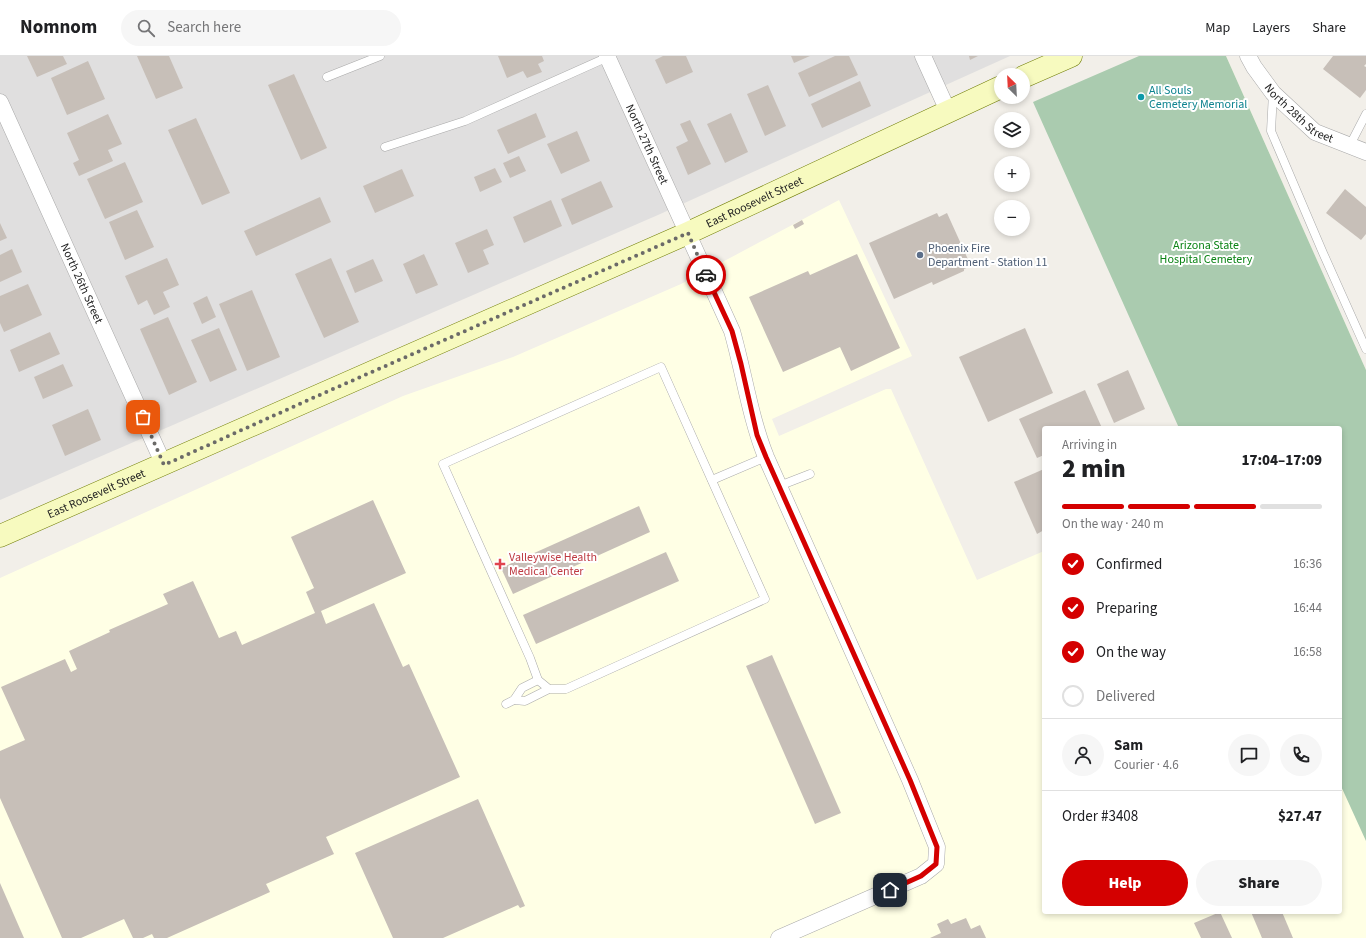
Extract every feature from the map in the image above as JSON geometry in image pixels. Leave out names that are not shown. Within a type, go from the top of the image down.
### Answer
[{"type":"street","points":[[923,56],[948,111]]},
{"type":"street","points":[[1030,75],[1071,56]]},
{"type":"street","name":"North 28th Street","points":[[1248,56],[1273,92],[1314,132],[1366,152]]},
{"type":"street","name":"North 27th Street","points":[[608,57],[732,331],[757,435],[910,780],[937,847],[936,864],[921,876],[779,938]]},
{"type":"street","name":"East Roosevelt Street","points":[[0,536],[688,233],[994,90]]},
{"type":"street","name":"North 26th Street","points":[[0,102],[164,465]]},
{"type":"lane","points":[[327,77],[380,56]]},
{"type":"lane","points":[[385,146],[465,121],[608,57]]},
{"type":"lane","points":[[1273,92],[1271,131],[1366,349]]},
{"type":"lane","points":[[1350,145],[1366,114]]},
{"type":"lane","points":[[514,700],[525,701],[549,689],[566,689],[765,599],[661,367],[443,464],[530,658],[538,680],[549,689]]},
{"type":"lane","points":[[712,480],[766,457]]},
{"type":"lane","points":[[779,486],[810,474]]},
{"type":"lane","points":[[506,704],[514,700],[522,688],[538,680]]},
{"type":"shaded area","points":[[0,56],[1010,56],[658,215],[0,500]]},
{"type":"shaded area","name":"Valleywise Health Medical Center","points":[[1139,56],[1226,56],[1366,370],[1366,938],[0,938],[0,578],[403,396],[513,357],[681,284],[839,200],[912,356],[772,419],[779,436],[886,389],[891,389],[977,580],[1042,552],[1042,914],[1342,914],[1342,426],[1339,426]]},
{"type":"green space","name":"Arizona State Hospital Cemetery","points":[[1139,56],[1226,56],[1366,370],[1366,841],[1342,788],[1342,426],[1178,426],[1033,102]]},
{"type":"building","points":[[27,56],[63,56],[67,64],[37,77]]},
{"type":"building","points":[[137,56],[169,56],[183,88],[156,99]]},
{"type":"building","points":[[498,56],[542,56],[544,61],[538,64],[542,72],[527,78],[523,71],[507,78]]},
{"type":"building","points":[[663,56],[686,56],[693,72],[666,84],[655,60]]},
{"type":"building","points":[[791,56],[810,56],[794,63]]},
{"type":"building","points":[[835,56],[849,56],[858,75],[809,97],[798,73]]},
{"type":"building","points":[[969,56],[978,56],[970,60]]},
{"type":"building","points":[[1333,56],[1366,56],[1366,64],[1364,66],[1366,67],[1366,90],[1360,98],[1323,69]]},
{"type":"building","points":[[88,61],[105,99],[67,115],[51,78]]},
{"type":"building","points":[[294,74],[327,148],[301,160],[268,85]]},
{"type":"building","points":[[860,81],[871,106],[822,128],[811,104]]},
{"type":"building","points":[[768,85],[786,126],[765,136],[747,94]]},
{"type":"building","points":[[536,113],[546,137],[508,154],[497,130]]},
{"type":"building","points":[[731,113],[748,152],[725,163],[707,124]]},
{"type":"building","points":[[108,114],[122,144],[108,150],[113,161],[79,176],[73,163],[79,160],[67,133]]},
{"type":"building","points":[[196,118],[230,193],[202,205],[168,130]]},
{"type":"building","points":[[690,120],[711,164],[688,175],[676,147],[688,141],[680,124]]},
{"type":"building","points":[[577,131],[590,161],[561,174],[547,144]]},
{"type":"building","points":[[519,156],[526,171],[510,178],[503,163]]},
{"type":"building","points":[[125,162],[143,202],[105,219],[87,179]]},
{"type":"building","points":[[495,168],[502,182],[480,192],[474,177]]},
{"type":"building","points":[[402,169],[414,196],[375,213],[363,186]]},
{"type":"building","points":[[601,181],[613,207],[572,225],[561,199]]},
{"type":"building","points":[[1345,189],[1366,207],[1366,234],[1361,240],[1326,213]]},
{"type":"building","points":[[320,197],[331,222],[256,256],[244,231]]},
{"type":"building","points":[[551,200],[562,226],[524,243],[513,217]]},
{"type":"building","points":[[137,210],[154,247],[125,260],[109,222]]},
{"type":"building","name":"Phoenix Fire Department - Station 11","points":[[937,213],[939,217],[947,213],[971,266],[964,269],[964,271],[933,285],[932,282],[894,299],[869,243]]},
{"type":"building","points":[[802,220],[804,224],[795,229],[793,225]]},
{"type":"building","points":[[0,223],[7,238],[0,241]]},
{"type":"building","points":[[487,229],[494,245],[483,250],[489,264],[468,273],[455,243]]},
{"type":"building","points":[[12,249],[22,272],[0,282],[0,255]]},
{"type":"building","points":[[424,254],[438,285],[416,294],[403,264]]},
{"type":"building","points":[[857,254],[900,348],[851,371],[840,347],[783,372],[749,297],[808,271],[810,275]]},
{"type":"building","points":[[167,258],[179,285],[163,292],[170,307],[154,315],[147,300],[138,305],[125,276]]},
{"type":"building","points":[[331,258],[359,322],[324,338],[295,274]]},
{"type":"building","points":[[373,259],[383,281],[355,293],[346,271]]},
{"type":"building","points":[[28,284],[42,315],[4,332],[0,323],[0,296]]},
{"type":"building","points":[[252,290],[280,357],[247,371],[219,304]]},
{"type":"building","points":[[207,296],[216,317],[202,324],[193,303]]},
{"type":"building","points":[[168,317],[197,382],[169,395],[140,329]]},
{"type":"building","points":[[219,328],[237,370],[210,382],[191,340]]},
{"type":"building","points":[[1025,328],[1053,393],[988,422],[959,357]]},
{"type":"building","points":[[50,332],[60,354],[19,372],[10,350]]},
{"type":"building","points":[[63,364],[73,386],[43,399],[34,377]]},
{"type":"building","points":[[1128,370],[1145,409],[1114,423],[1097,384]]},
{"type":"building","points":[[1085,390],[1101,426],[1042,426],[1042,456],[1037,458],[1019,419]]},
{"type":"building","points":[[88,409],[101,440],[65,456],[52,425]]},
{"type":"building","points":[[1042,470],[1042,531],[1037,534],[1014,482]]},
{"type":"building","points":[[373,500],[406,573],[321,611],[326,624],[374,603],[403,667],[409,664],[460,777],[326,837],[334,854],[266,884],[270,892],[167,938],[154,938],[152,934],[143,938],[133,938],[124,919],[81,938],[62,938],[0,798],[0,751],[25,740],[1,687],[65,659],[71,672],[77,669],[69,651],[110,632],[109,630],[168,604],[163,594],[193,581],[219,638],[236,631],[242,645],[315,613],[306,592],[314,588],[291,537]]},
{"type":"building","points":[[639,506],[650,532],[513,594],[501,568]]},
{"type":"building","points":[[666,552],[679,581],[536,644],[523,615]]},
{"type":"building","points":[[772,655],[841,813],[815,824],[746,666]]},
{"type":"building","points":[[478,799],[525,906],[520,908],[518,905],[443,938],[393,938],[355,853]]},
{"type":"building","points":[[0,883],[24,938],[0,938]]},
{"type":"building","points":[[1215,914],[1221,914],[1232,938],[1201,938],[1194,923]]},
{"type":"building","points":[[1252,914],[1283,914],[1293,938],[1262,938]]},
{"type":"building","points":[[966,918],[971,929],[980,925],[986,938],[930,938],[941,933],[937,924],[948,919],[951,924]]},
{"type":"way so far","points":[[143,417],[164,465],[502,314],[688,233],[706,275]]},
{"type":"place","name":"All Souls Cemetery Memorial","points":[[1141,97]]},
{"type":"place","name":"Phoenix Fire Department - Station 11","points":[[920,255]]},
{"type":"place","name":"Valleywise Health Medical Center","points":[[500,564]]},
{"type":"route","points":[[706,275],[732,331],[757,435],[910,780],[937,847],[936,864],[921,876],[890,890]]}]
